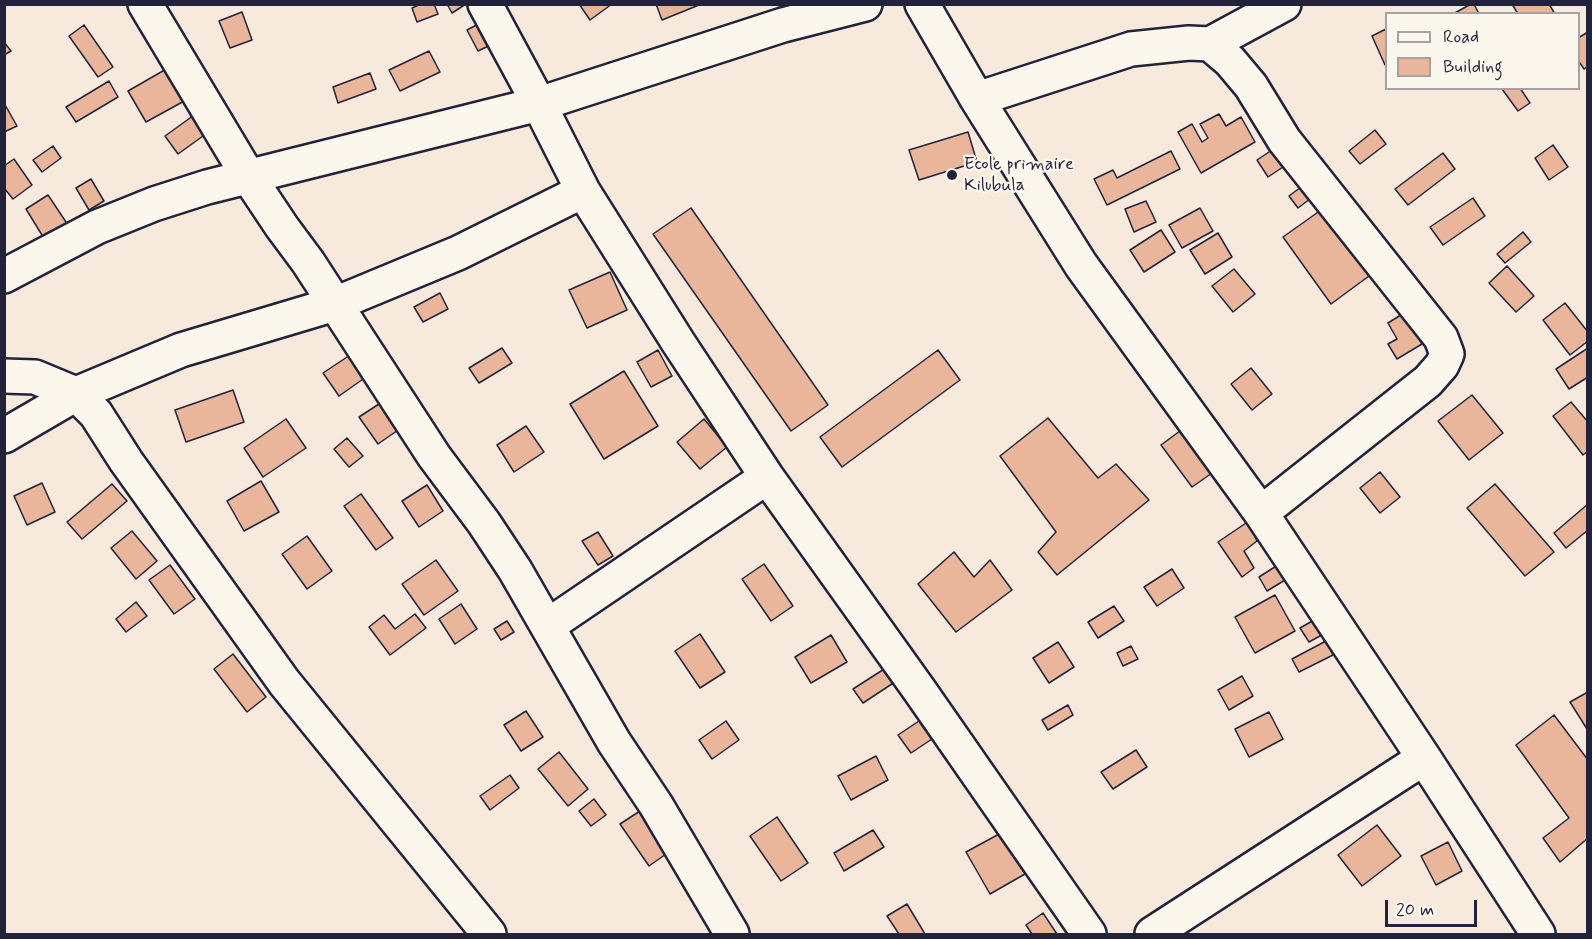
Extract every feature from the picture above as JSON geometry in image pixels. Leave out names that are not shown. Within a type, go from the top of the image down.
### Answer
[{"type":"street","points":[[145,4],[248,176],[434,456],[503,551],[549,625],[614,742],[656,805],[732,934]]},
{"type":"street","points":[[485,4],[583,191],[678,342],[767,477],[913,681],[1089,934]]},
{"type":"street","points":[[8,266],[154,204],[207,187],[538,104],[776,15],[865,4]]},
{"type":"street","points":[[922,4],[977,99],[1081,265],[1261,513],[1538,934]]},
{"type":"street","points":[[977,99],[1131,50],[1188,43],[1210,44],[1284,4]]},
{"type":"street","points":[[1210,44],[1230,61],[1251,86],[1284,140],[1441,338],[1447,354],[1442,365],[1428,381],[1261,513]]},
{"type":"street","points":[[4,436],[76,394],[181,350],[335,304],[458,253],[583,191]]},
{"type":"street","points":[[4,376],[35,377],[76,394],[96,414],[126,461],[284,682],[489,934]]},
{"type":"street","points":[[549,625],[767,477]]},
{"type":"street","points":[[1152,934],[1424,758]]},
{"type":"building","points":[[421,4],[434,4],[438,14],[417,22],[412,8]]},
{"type":"building","points":[[447,4],[466,4],[452,13]]},
{"type":"building","points":[[579,4],[612,4],[590,20]]},
{"type":"building","points":[[656,4],[698,4],[699,5],[662,20]]},
{"type":"building","points":[[1474,4],[1478,12],[1457,12]]},
{"type":"building","points":[[1512,4],[1549,4],[1554,12],[1517,12]]},
{"type":"building","points":[[242,12],[252,40],[230,48],[219,21]]},
{"type":"building","points":[[488,19],[499,41],[478,51],[467,30]]},
{"type":"building","points":[[84,25],[113,67],[98,77],[69,36]]},
{"type":"building","points":[[1385,30],[1385,65],[1372,36]]},
{"type":"building","points":[[1588,32],[1588,66],[1584,69],[1580,63],[1580,37]]},
{"type":"building","points":[[4,42],[11,51],[4,55]]},
{"type":"building","points":[[429,51],[440,72],[400,91],[389,70]]},
{"type":"building","points":[[168,68],[186,100],[146,122],[128,91]]},
{"type":"building","points":[[370,73],[376,89],[338,103],[333,87]]},
{"type":"building","points":[[109,81],[118,97],[76,122],[66,107]]},
{"type":"building","points":[[1503,90],[1521,90],[1530,103],[1518,111]]},
{"type":"building","points":[[4,103],[17,126],[4,132]]},
{"type":"building","points":[[197,113],[210,131],[178,154],[165,136]]},
{"type":"building","points":[[1219,114],[1226,126],[1241,117],[1255,142],[1201,173],[1178,132],[1192,124],[1202,142],[1208,138],[1200,124]]},
{"type":"building","points":[[1375,130],[1386,144],[1360,164],[1349,151]]},
{"type":"building","points":[[968,132],[977,162],[919,180],[909,150]]},
{"type":"building","points":[[1281,144],[1292,161],[1268,177],[1257,160]]},
{"type":"building","points":[[1553,145],[1568,167],[1549,180],[1535,158]]},
{"type":"building","points":[[53,146],[61,158],[42,172],[33,160]]},
{"type":"building","points":[[1171,151],[1180,169],[1107,205],[1094,179],[1113,170],[1117,178]]},
{"type":"building","points":[[1443,153],[1455,169],[1408,205],[1395,189]]},
{"type":"building","points":[[14,159],[32,185],[13,199],[4,188],[4,166]]},
{"type":"building","points":[[1313,178],[1322,190],[1298,208],[1289,196]]},
{"type":"building","points":[[91,179],[104,201],[89,210],[76,188]]},
{"type":"building","points":[[48,195],[68,225],[45,240],[26,209]]},
{"type":"building","points":[[1473,198],[1485,216],[1443,245],[1430,227]]},
{"type":"building","points":[[1146,201],[1156,222],[1134,232],[1125,209]]},
{"type":"building","points":[[691,208],[828,405],[791,431],[653,234]]},
{"type":"building","points":[[1200,208],[1213,231],[1182,248],[1169,225]]},
{"type":"building","points":[[1321,210],[1369,276],[1331,304],[1283,237]]},
{"type":"building","points":[[1161,230],[1175,252],[1144,272],[1130,250]]},
{"type":"building","points":[[1523,232],[1531,242],[1505,263],[1497,254]]},
{"type":"building","points":[[1218,233],[1232,257],[1205,274],[1190,250]]},
{"type":"building","points":[[1507,266],[1534,296],[1516,312],[1489,283]]},
{"type":"building","points":[[1234,269],[1255,294],[1233,312],[1212,286]]},
{"type":"building","points":[[610,272],[627,310],[587,328],[569,290]]},
{"type":"building","points":[[440,293],[448,309],[423,322],[414,307]]},
{"type":"building","points":[[1565,303],[1588,332],[1588,341],[1570,355],[1543,320]]},
{"type":"building","points":[[1404,313],[1422,344],[1397,359],[1388,344],[1397,339],[1388,323]]},
{"type":"building","points":[[502,348],[512,363],[479,383],[469,368]]},
{"type":"building","points":[[1588,348],[1588,377],[1569,389],[1556,369]]},
{"type":"building","points":[[658,350],[672,376],[651,387],[637,362]]},
{"type":"building","points":[[938,350],[960,380],[842,467],[820,437]]},
{"type":"building","points":[[350,355],[366,377],[339,396],[323,373]]},
{"type":"building","points":[[1251,368],[1272,394],[1252,410],[1231,384]]},
{"type":"building","points":[[624,371],[658,426],[604,459],[570,404]]},
{"type":"building","points":[[233,390],[244,422],[186,442],[175,410]]},
{"type":"building","points":[[1472,395],[1503,433],[1469,460],[1438,421]]},
{"type":"building","points":[[382,402],[401,428],[378,444],[359,417]]},
{"type":"building","points":[[1571,402],[1588,422],[1588,451],[1583,455],[1553,416]]},
{"type":"building","points":[[1048,418],[1098,478],[1116,464],[1149,500],[1057,575],[1038,552],[1056,532],[1000,456]]},
{"type":"building","points":[[286,419],[306,448],[263,477],[244,448]]},
{"type":"building","points":[[704,419],[727,447],[700,469],[677,442]]},
{"type":"building","points":[[526,426],[544,452],[514,472],[497,445]]},
{"type":"building","points":[[1184,428],[1215,471],[1192,487],[1161,445]]},
{"type":"building","points":[[347,438],[363,456],[349,467],[334,449]]},
{"type":"building","points":[[1380,472],[1400,497],[1380,513],[1360,488]]},
{"type":"building","points":[[261,481],[279,512],[244,531],[227,501]]},
{"type":"building","points":[[42,483],[55,512],[27,525],[14,496]]},
{"type":"building","points":[[112,484],[127,501],[82,539],[67,522]]},
{"type":"building","points":[[1495,484],[1554,552],[1525,576],[1467,508]]},
{"type":"building","points":[[427,485],[443,511],[419,527],[402,501]]},
{"type":"building","points":[[361,494],[393,538],[376,550],[344,506]]},
{"type":"building","points":[[1588,504],[1588,530],[1566,548],[1554,533]]},
{"type":"building","points":[[1249,521],[1257,541],[1244,551],[1254,568],[1242,577],[1218,542]]},
{"type":"building","points":[[132,531],[157,561],[136,579],[111,548]]},
{"type":"building","points":[[598,532],[613,556],[598,565],[582,541]]},
{"type":"building","points":[[307,536],[332,571],[307,589],[282,554]]},
{"type":"building","points":[[954,552],[974,577],[990,560],[1012,590],[956,632],[918,584]]},
{"type":"building","points":[[436,560],[458,591],[424,615],[402,584]]},
{"type":"building","points":[[1281,563],[1290,577],[1267,591],[1259,577]]},
{"type":"building","points":[[764,564],[793,606],[771,621],[742,579]]},
{"type":"building","points":[[170,565],[195,599],[174,614],[149,580]]},
{"type":"building","points":[[1172,569],[1184,588],[1157,606],[1144,587]]},
{"type":"building","points":[[1275,595],[1295,631],[1255,653],[1235,617]]},
{"type":"building","points":[[136,602],[147,616],[126,632],[116,619]]},
{"type":"building","points":[[461,604],[477,629],[455,644],[439,619]]},
{"type":"building","points":[[1114,606],[1124,621],[1098,638],[1088,622]]},
{"type":"building","points":[[415,614],[426,628],[390,655],[369,627],[384,615],[395,629]]},
{"type":"building","points":[[1321,616],[1329,631],[1309,642],[1300,628]]},
{"type":"building","points":[[507,621],[514,632],[501,640],[494,629]]},
{"type":"building","points":[[700,634],[725,672],[700,688],[675,651]]},
{"type":"building","points":[[831,635],[847,662],[811,683],[795,657]]},
{"type":"building","points":[[1326,641],[1333,655],[1299,672],[1292,659]]},
{"type":"building","points":[[1058,642],[1074,667],[1049,683],[1033,658]]},
{"type":"building","points":[[1131,646],[1138,659],[1123,666],[1117,653]]},
{"type":"building","points":[[233,654],[266,697],[247,712],[214,669]]},
{"type":"building","points":[[892,664],[901,678],[863,703],[853,689]]},
{"type":"building","points":[[1242,676],[1253,696],[1229,710],[1218,690]]},
{"type":"building","points":[[1588,692],[1588,729],[1587,729],[1570,702]]},
{"type":"building","points":[[1068,705],[1073,715],[1048,730],[1042,720]]},
{"type":"building","points":[[526,711],[543,737],[521,751],[504,725]]},
{"type":"building","points":[[1269,712],[1283,739],[1249,757],[1235,729]]},
{"type":"building","points":[[1554,715],[1588,760],[1588,838],[1560,862],[1543,838],[1569,818],[1516,745]]},
{"type":"building","points":[[922,719],[935,737],[911,753],[898,735]]},
{"type":"building","points":[[726,721],[739,740],[712,759],[699,740]]},
{"type":"building","points":[[1136,750],[1147,767],[1113,789],[1101,772]]},
{"type":"building","points":[[559,752],[588,789],[568,806],[538,769]]},
{"type":"building","points":[[876,756],[888,780],[851,800],[838,776]]},
{"type":"building","points":[[510,775],[519,788],[490,810],[480,796]]},
{"type":"building","points":[[594,799],[606,815],[591,826],[579,811]]},
{"type":"building","points":[[640,811],[669,852],[649,866],[620,824]]},
{"type":"building","points":[[777,817],[808,863],[781,881],[750,836]]},
{"type":"building","points":[[1377,825],[1401,856],[1362,886],[1338,855]]},
{"type":"building","points":[[873,830],[884,847],[844,871],[834,853]]},
{"type":"building","points":[[1001,833],[1025,874],[990,894],[966,852]]},
{"type":"building","points":[[1448,842],[1462,871],[1436,885],[1421,856]]},
{"type":"building","points":[[907,904],[925,934],[899,934],[887,916]]},
{"type":"building","points":[[1043,913],[1057,934],[1032,934],[1026,925]]},
{"type":"place","name":"Ecole primaire Kilubula","points":[[952,175]]}]
